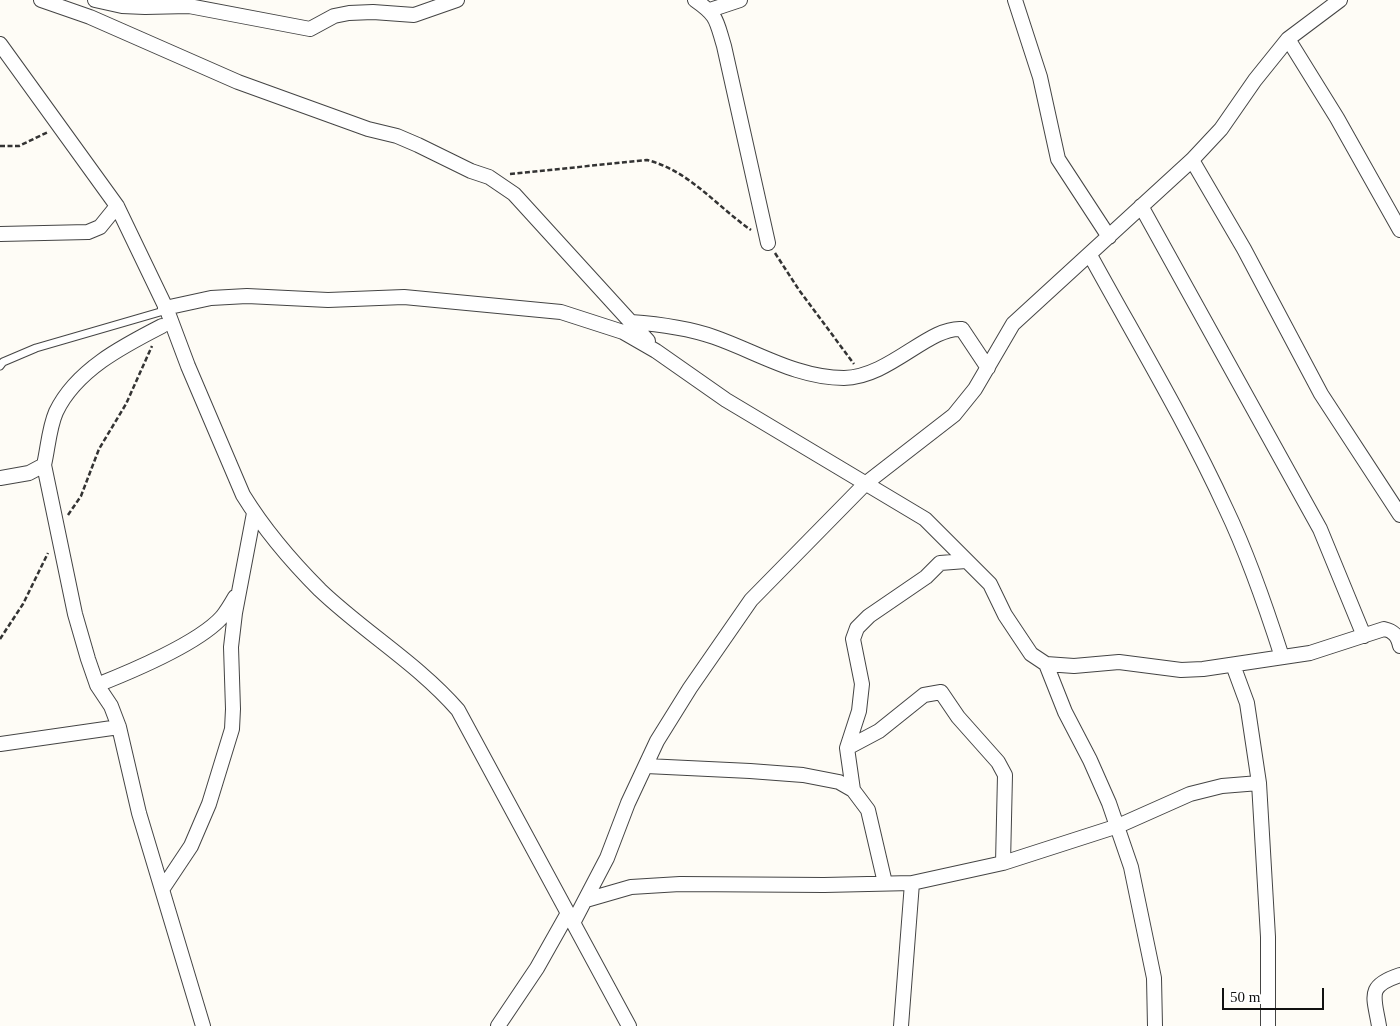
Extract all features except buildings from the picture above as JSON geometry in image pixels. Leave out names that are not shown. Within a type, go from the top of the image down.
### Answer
[{"type":"street","points":[[41,0],[90,17],[238,82],[368,130],[404,139],[470,171],[489,176],[514,194],[656,351]]},
{"type":"street","points":[[95,0],[122,6],[189,6],[310,29],[341,14],[362,12],[414,15],[457,0]]},
{"type":"street","points":[[695,0],[710,10],[716,18],[768,243]]},
{"type":"street","points":[[710,10],[740,0]]},
{"type":"street","points":[[1015,0],[1040,77],[1058,159],[1109,237]]},
{"type":"street","points":[[498,1026],[570,918],[586,900],[607,858],[628,803],[657,741],[690,688],[751,600],[865,484],[954,415],[965,404],[1013,324],[1192,160],[1221,129],[1255,80],[1288,39],[1340,0]]},
{"type":"street","points":[[1288,39],[1337,118],[1400,230]]},
{"type":"street","points":[[0,44],[117,206],[166,309],[243,495],[254,513],[320,590],[428,679],[458,710],[629,1026]]},
{"type":"street","points":[[1192,160],[1244,248],[1321,394],[1400,515]]},
{"type":"street","points":[[0,234],[88,232],[100,226],[117,206]]},
{"type":"street","points":[[1140,206],[1320,529],[1364,636]]},
{"type":"street","points":[[1090,255],[1189,434],[1226,509],[1254,576],[1282,658]]},
{"type":"street","points":[[166,309],[211,298],[247,296],[328,300],[404,297],[561,312],[591,320],[623,332],[656,351],[726,400],[925,519],[990,584],[1005,615],[1031,654],[1046,664],[1074,666],[1119,662],[1181,670],[1233,666],[1310,653],[1384,629],[1391,630],[1398,637]]},
{"type":"street","points":[[631,322],[682,328],[713,336],[801,373],[847,378],[891,364],[952,328],[962,329],[988,368]]},
{"type":"street","points":[[162,326],[105,358],[84,375],[56,412],[44,465],[75,614],[96,685],[111,706],[119,727],[139,813],[203,1026]]},
{"type":"street","points":[[0,478],[29,473],[44,465]]},
{"type":"street","points":[[163,888],[191,846],[209,804],[232,729],[234,709],[231,647],[254,513]]},
{"type":"street","points":[[853,790],[847,748],[859,711],[862,684],[853,639],[857,628],[869,616],[926,577],[940,563],[966,561]]},
{"type":"street","points":[[96,685],[128,673],[206,631],[223,616],[240,590]]},
{"type":"street","points":[[1046,664],[1064,712],[1090,760],[1118,826],[1131,867],[1154,978],[1155,1026]]},
{"type":"street","points":[[1233,666],[1247,702],[1260,782],[1268,936],[1268,1026]]},
{"type":"street","points":[[847,748],[879,731],[924,695],[941,692],[958,717],[998,762],[1005,775],[1003,863]]},
{"type":"street","points":[[0,744],[119,727]]},
{"type":"street","points":[[646,766],[803,775],[839,782],[853,790],[868,810],[885,883]]},
{"type":"street","points":[[586,900],[631,887],[680,884],[824,885],[912,883],[1003,863],[1118,826],[1190,794],[1222,786],[1260,782]]},
{"type":"street","points":[[901,1026],[912,883]]},
{"type":"street","points":[[1379,1026],[1374,994],[1375,988],[1380,983],[1400,975]]},
{"type":"lane","points":[[0,366],[3,362],[36,348],[166,309]]},
{"type":"path","points":[[0,146],[19,146],[60,126]]},
{"type":"path","points":[[489,176],[647,160],[662,164],[697,185],[744,226],[768,243],[844,352],[863,374]]},
{"type":"path","points":[[0,639],[22,604],[57,532],[81,496],[99,450],[126,404],[162,326]]}]
